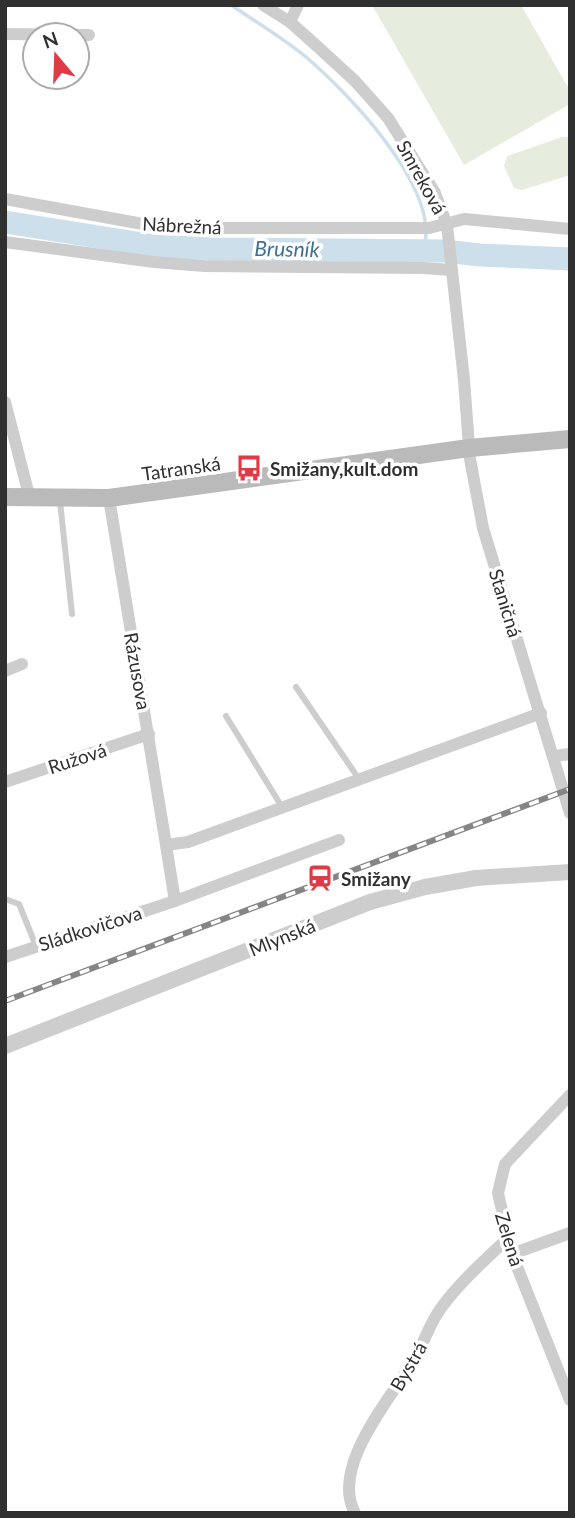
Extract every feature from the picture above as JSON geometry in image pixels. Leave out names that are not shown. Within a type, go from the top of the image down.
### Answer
[{"type":"main road","name":"Tatranská","points":[[5,497],[109,498],[469,448],[570,439]]},
{"type":"street","name":"Smreková","points":[[263,5],[290,22],[355,81],[388,118],[435,193],[447,225],[469,448]]},
{"type":"street","points":[[290,22],[298,5]]},
{"type":"street","name":"Nábrežná","points":[[5,199],[165,229],[424,228],[447,225],[464,219],[570,229]]},
{"type":"street","points":[[5,242],[204,266],[424,268],[450,265]]},
{"type":"street","points":[[5,402],[30,499]]},
{"type":"street","name":"Staničná","points":[[469,448],[483,528],[554,756]]},
{"type":"street","name":"Rázusova","points":[[109,498],[175,901]]},
{"type":"street","points":[[5,671],[22,664]]},
{"type":"street","points":[[166,845],[188,842],[541,713]]},
{"type":"street","name":"Ružová","points":[[5,782],[149,734]]},
{"type":"street","points":[[570,754],[554,756],[570,813]]},
{"type":"street","name":"Sládkovičova","points":[[5,957],[175,901],[339,840]]},
{"type":"street","name":"Mlynská","points":[[5,1046],[370,902],[452,882],[497,876],[570,872]]},
{"type":"street","name":"Zelená","points":[[570,1095],[510,1158],[502,1171],[498,1193],[512,1254],[570,1400]]},
{"type":"street","points":[[512,1254],[570,1233]]},
{"type":"street","name":"Bystrá","points":[[355,1513],[348,1495],[348,1484],[350,1470],[360,1447],[417,1355],[439,1310],[478,1266],[507,1239]]},
{"type":"lane","points":[[60,499],[72,614]]},
{"type":"lane","points":[[296,687],[359,779]]},
{"type":"lane","points":[[226,716],[282,807]]},
{"type":"lane","points":[[5,899],[19,904],[36,946]]},
{"type":"shaded area","points":[[372,5],[521,5],[570,91],[570,104],[464,165]]},
{"type":"shaded area","points":[[562,137],[570,137],[570,175],[522,190],[514,188],[504,166],[507,156]]},
{"type":"waterway","points":[[231,5],[306,57],[367,118],[406,173],[419,200],[426,227],[423,251]]},
{"type":"waterway","name":"Brusník","points":[[5,222],[155,246],[444,251],[570,259]]},
{"type":"railway","points":[[5,1001],[570,789]]},
{"type":"place","name":"Smižany,kult.dom","points":[[249,468]]},
{"type":"place","name":"Smižany","points":[[320,878]]}]
